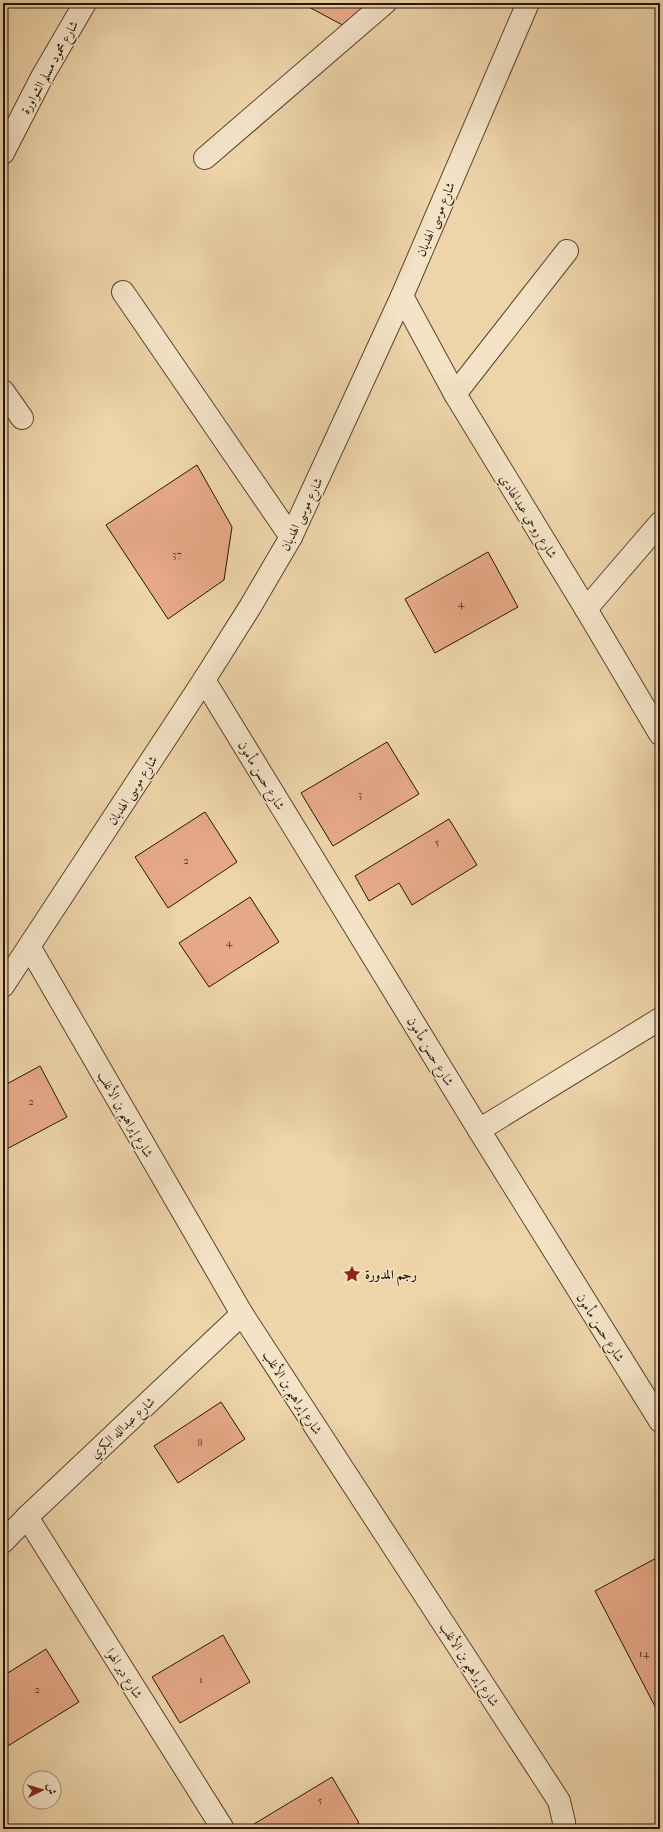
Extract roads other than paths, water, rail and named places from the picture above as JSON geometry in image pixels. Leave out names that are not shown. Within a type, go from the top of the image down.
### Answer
[{"type":"street","name":"شارع محمود مسلم الشواورة","points":[[3,152],[42,77],[85,3]]},
{"type":"street","points":[[205,158],[386,3]]},
{"type":"street","name":"شارع موسى الهدبان","points":[[3,986],[30,948],[204,680],[250,608],[291,537],[402,296],[527,3]]},
{"type":"street","points":[[455,394],[567,251]]},
{"type":"street","points":[[123,292],[291,537]]},
{"type":"street","name":"شارع روحي عبدالهادي","points":[[402,296],[455,394],[660,734]]},
{"type":"street","points":[[3,391],[22,418]]},
{"type":"street","points":[[586,609],[660,523]]},
{"type":"street","name":"شارع حسن مأمون","points":[[204,680],[479,1130],[660,1421]]},
{"type":"street","name":"شارع إبراهيم بن الأغلب","points":[[30,948],[242,1314],[559,1801],[564,1822],[563,1829]]},
{"type":"street","points":[[479,1130],[660,1019]]},
{"type":"street","name":"شارع عبدالله البكري","points":[[3,1542],[27,1517],[242,1314]]},
{"type":"street","name":"شارع دير الهوا","points":[[27,1517],[223,1829]]},
{"type":"place","name":"رجم المدورة","points":[[352,1274]]}]
